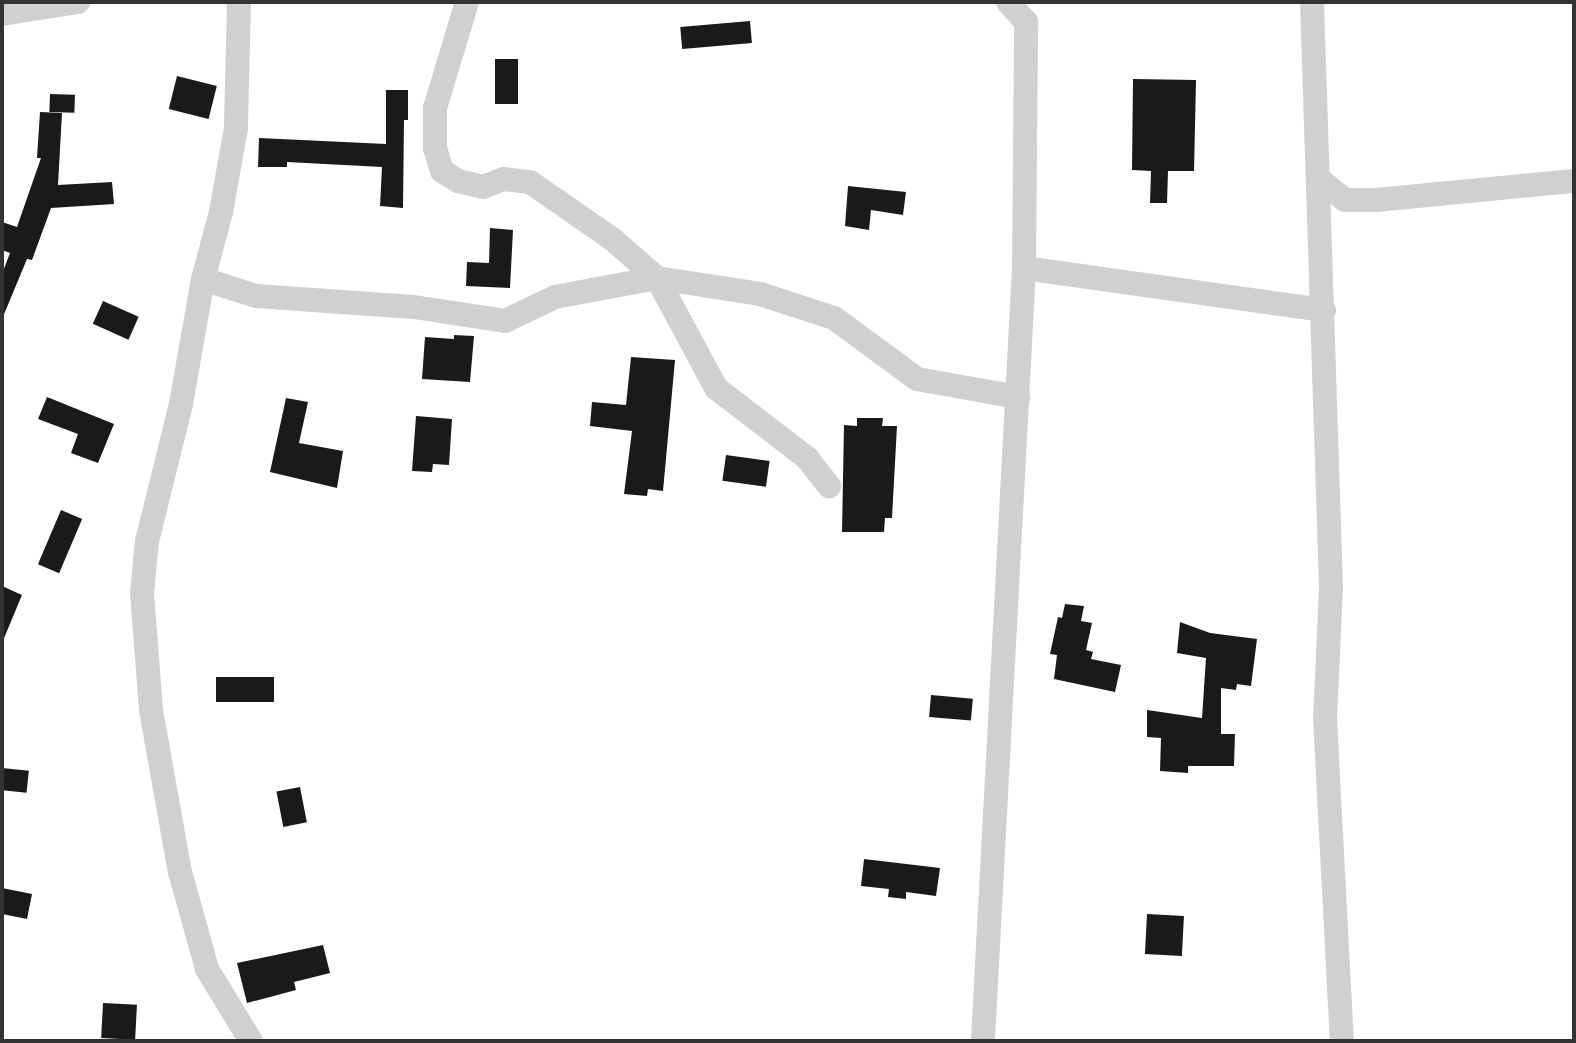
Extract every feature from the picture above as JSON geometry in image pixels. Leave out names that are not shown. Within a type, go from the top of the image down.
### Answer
[{"type":"street","points":[[2,13],[78,2]]},
{"type":"street","points":[[239,2],[236,128],[221,212],[203,279],[181,404],[148,541],[142,593],[151,710],[180,873],[207,969],[251,1041]]},
{"type":"street","points":[[467,2],[435,108],[435,148],[442,171],[458,181],[484,187],[505,179],[530,182],[611,238],[657,278],[716,388],[807,458],[829,486]]},
{"type":"street","points":[[992,1041],[982,1041],[1024,268],[1026,22],[1008,2]]},
{"type":"street","points":[[1312,2],[1320,179],[1331,588],[1325,719],[1342,1041]]},
{"type":"street","points":[[1320,179],[1345,200],[1376,200],[1574,181]]},
{"type":"street","points":[[1024,268],[1324,310]]},
{"type":"street","points":[[203,279],[256,296],[414,307],[505,321],[555,297],[657,278],[760,295],[834,318],[918,379],[1018,397]]},
{"type":"building","points":[[750,21],[752,43],[682,49],[680,27]]},
{"type":"building","points":[[495,59],[518,59],[518,104],[495,104]]},
{"type":"building","points":[[177,76],[217,86],[209,119],[169,109]]},
{"type":"building","points":[[1133,79],[1196,80],[1194,171],[1168,171],[1167,203],[1150,203],[1151,171],[1132,170]]},
{"type":"building","points":[[386,90],[408,90],[408,120],[404,120],[403,208],[380,206],[382,167],[287,162],[287,167],[258,167],[259,138],[386,144]]},
{"type":"building","points":[[50,94],[75,95],[74,113],[49,112]]},
{"type":"building","points":[[40,112],[62,113],[58,185],[112,182],[114,204],[51,208],[32,260],[27,259],[2,319],[2,274],[10,253],[2,250],[2,222],[17,227],[41,158],[37,158]]},
{"type":"building","points":[[848,186],[906,192],[903,215],[871,210],[869,230],[845,226]]},
{"type":"building","points":[[490,228],[513,230],[510,288],[466,286],[467,262],[489,263]]},
{"type":"building","points":[[103,301],[139,317],[128,340],[93,324]]},
{"type":"building","points":[[454,335],[474,336],[470,382],[422,379],[425,337],[454,339]]},
{"type":"building","points":[[631,357],[675,360],[663,491],[648,489],[647,496],[624,494],[632,431],[590,426],[592,402],[626,405]]},
{"type":"building","points":[[47,397],[114,424],[98,463],[71,453],[78,434],[38,419]]},
{"type":"building","points":[[286,398],[308,402],[299,443],[343,451],[337,488],[270,472]]},
{"type":"building","points":[[416,416],[452,419],[449,465],[433,464],[432,472],[412,471]]},
{"type":"building","points":[[857,418],[883,418],[882,426],[897,426],[892,518],[885,518],[884,532],[842,532],[844,425],[857,426]]},
{"type":"building","points":[[726,455],[770,461],[766,487],[722,481]]},
{"type":"building","points":[[61,510],[82,519],[59,573],[38,564]]},
{"type":"building","points":[[2,586],[22,595],[2,643]]},
{"type":"building","points":[[1065,604],[1084,606],[1081,621],[1092,623],[1086,650],[1093,652],[1091,659],[1121,665],[1115,692],[1054,679],[1057,655],[1050,654],[1058,617],[1062,618]]},
{"type":"building","points":[[1180,622],[1210,633],[1257,639],[1251,686],[1237,684],[1236,690],[1221,688],[1221,734],[1235,734],[1234,766],[1188,766],[1188,773],[1160,771],[1161,738],[1147,737],[1147,710],[1202,718],[1206,658],[1177,653]]},
{"type":"building","points":[[216,677],[274,677],[274,702],[216,702]]},
{"type":"building","points":[[931,695],[973,699],[971,721],[929,717]]},
{"type":"building","points":[[2,768],[29,771],[27,793],[2,790]]},
{"type":"building","points":[[300,787],[307,822],[283,827],[276,792]]},
{"type":"building","points":[[864,859],[940,868],[936,896],[906,892],[906,899],[888,897],[889,889],[861,886]]},
{"type":"building","points":[[2,888],[32,894],[27,919],[2,914]]},
{"type":"building","points":[[1147,914],[1184,916],[1182,956],[1145,954]]},
{"type":"building","points":[[323,945],[330,973],[294,982],[296,990],[247,1003],[237,963]]},
{"type":"building","points":[[103,1003],[137,1005],[135,1040],[101,1038]]}]
